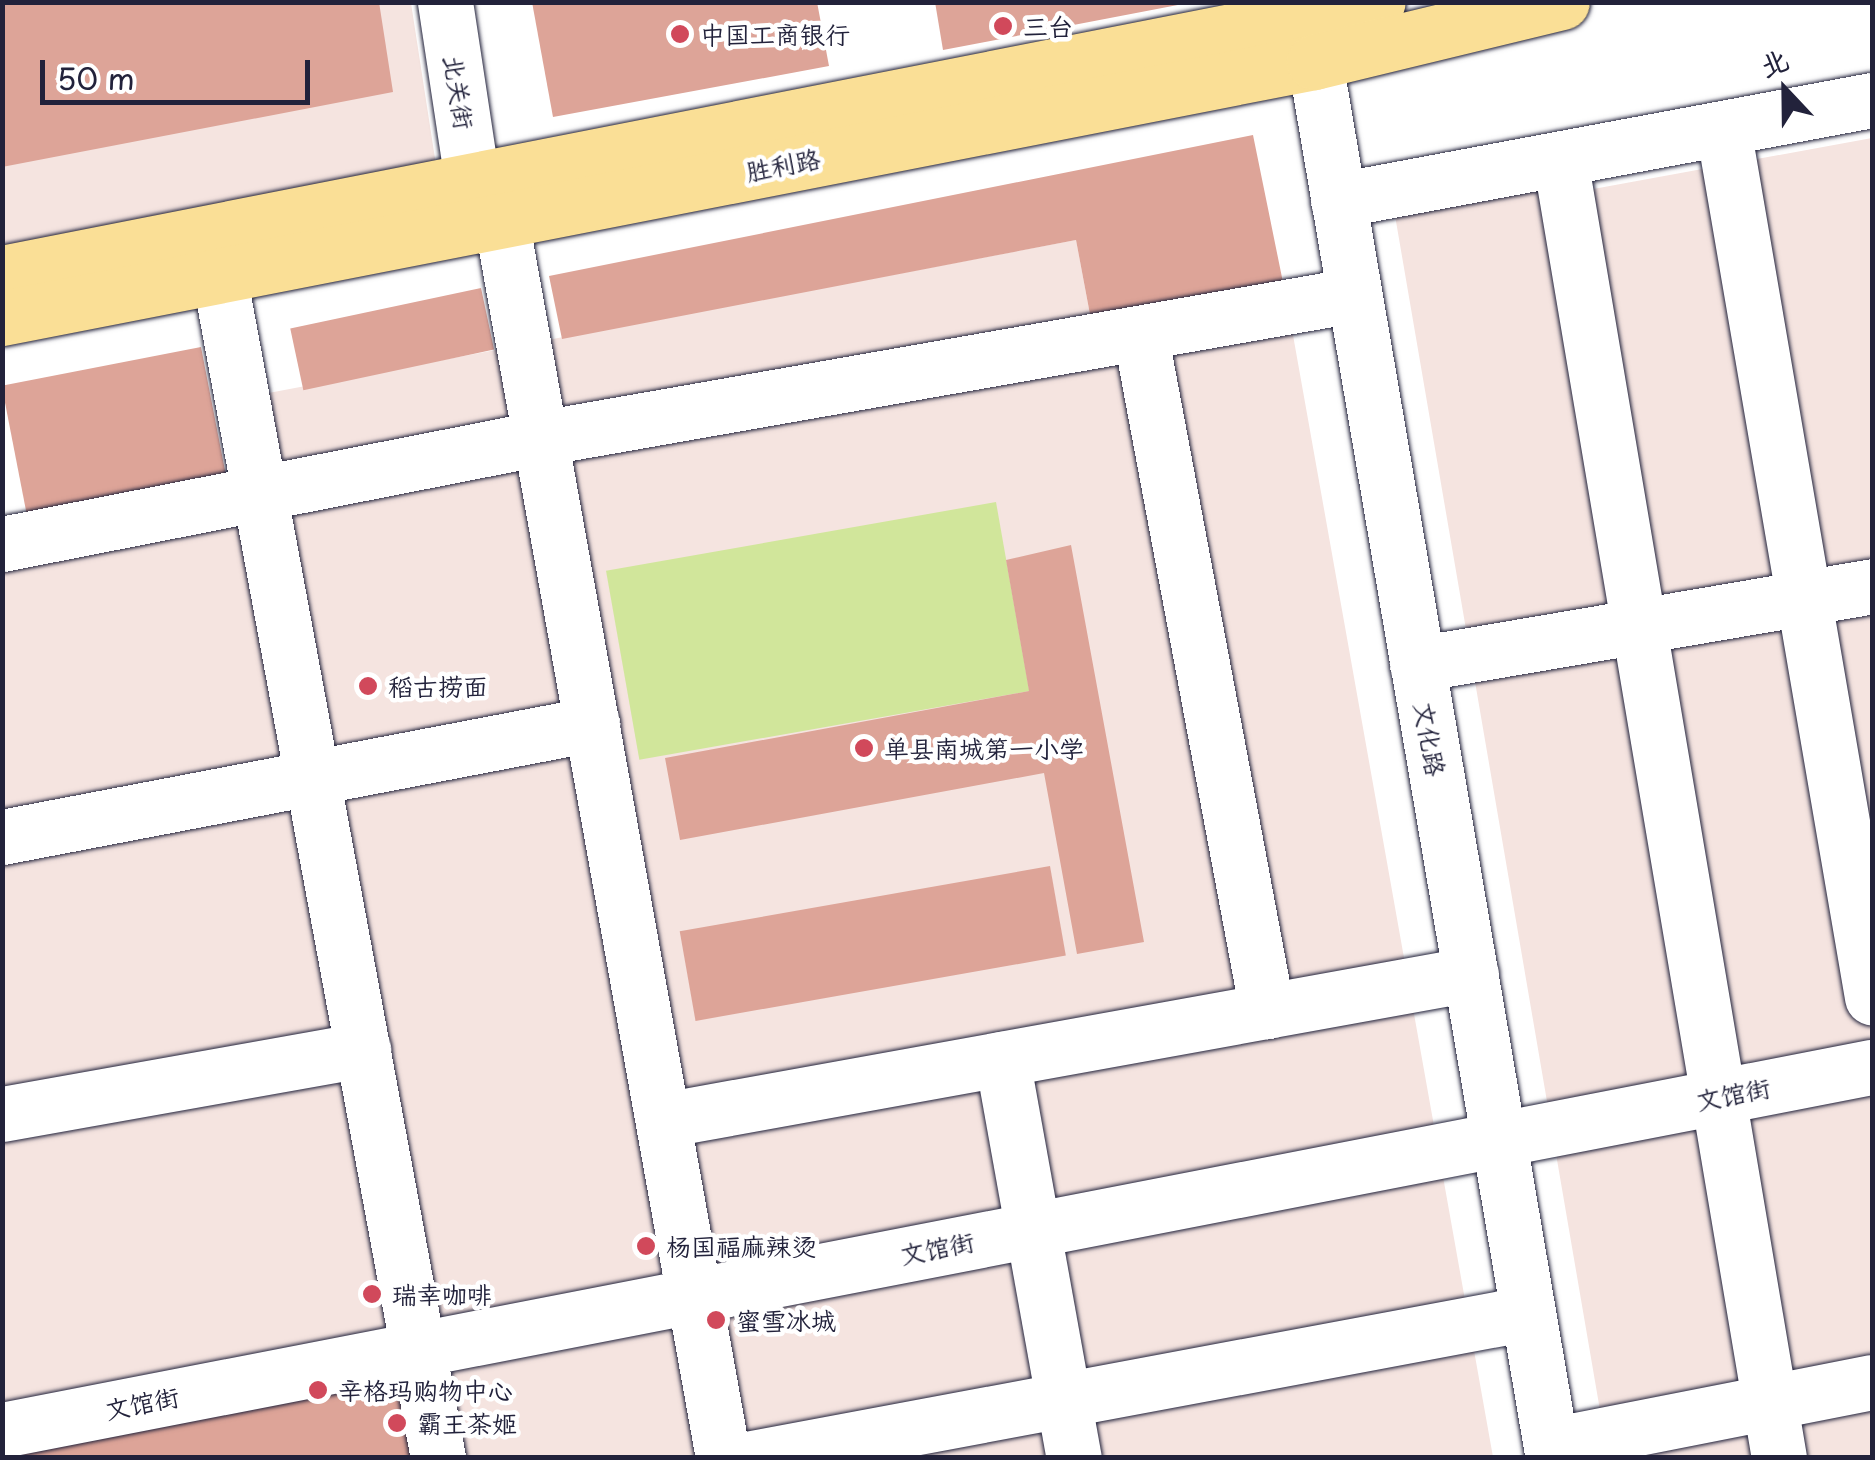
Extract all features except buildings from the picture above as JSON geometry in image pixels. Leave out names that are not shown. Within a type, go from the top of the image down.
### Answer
[{"type":"main road","name":"胜利路","points":[[1309,28],[1378,2]]},
{"type":"main road","name":"胜利路","points":[[2,273],[487,200],[1309,28],[1562,2]]},
{"type":"main road","name":"胜利路","points":[[2,318],[219,275],[487,200]]},
{"type":"street","name":"北关街","points":[[445,2],[540,438],[724,1458]]},
{"type":"street","name":"文化路","points":[[1309,28],[1552,1451]]},
{"type":"street","points":[[1338,200],[1872,100]]},
{"type":"street","points":[[1723,128],[1872,997]]},
{"type":"street","points":[[1560,159],[1779,1458]]},
{"type":"street","points":[[219,275],[438,1458]]},
{"type":"street","points":[[2,544],[540,438],[1354,295]]},
{"type":"street","points":[[1140,333],[1266,1011]]},
{"type":"street","points":[[1417,664],[1872,586]]},
{"type":"street","points":[[2,837],[592,724]]},
{"type":"street","points":[[663,1120],[1471,974]]},
{"type":"street","points":[[2,1114],[363,1050]]},
{"type":"street","points":[[1002,1059],[1074,1458]]},
{"type":"street","name":"文馆街","points":[[2,1430],[1872,1066]]},
{"type":"street","points":[[752,1458],[1528,1313]]},
{"type":"street","points":[[1552,1451],[1872,1382]]},
{"type":"shaded area","points":[[3,3],[411,3],[436,165],[3,249]]},
{"type":"shaded area","points":[[1872,138],[1872,1457],[1608,1457],[1392,198],[1548,162],[1566,194]]},
{"type":"shaded area","points":[[1076,240],[1095,341],[1288,307],[1493,1457],[3,1458],[3,544],[259,493],[242,398]]},
{"type":"green space","points":[[996,502],[1029,691],[639,760],[606,571]]},
{"type":"place","name":"三台","points":[[1003,26]]},
{"type":"place","name":"中国工商银行","points":[[680,34]]},
{"type":"place","name":"稻古捞面","points":[[368,686]]},
{"type":"place","name":"单县南城第一小学","points":[[864,748]]},
{"type":"place","name":"杨国福麻辣烫","points":[[646,1246]]},
{"type":"place","name":"瑞幸咖啡","points":[[372,1294]]},
{"type":"place","name":"蜜雪冰城","points":[[716,1320]]},
{"type":"place","name":"辛格玛购物中心","points":[[318,1390]]},
{"type":"place","name":"霸王茶姬","points":[[397,1423]]}]
